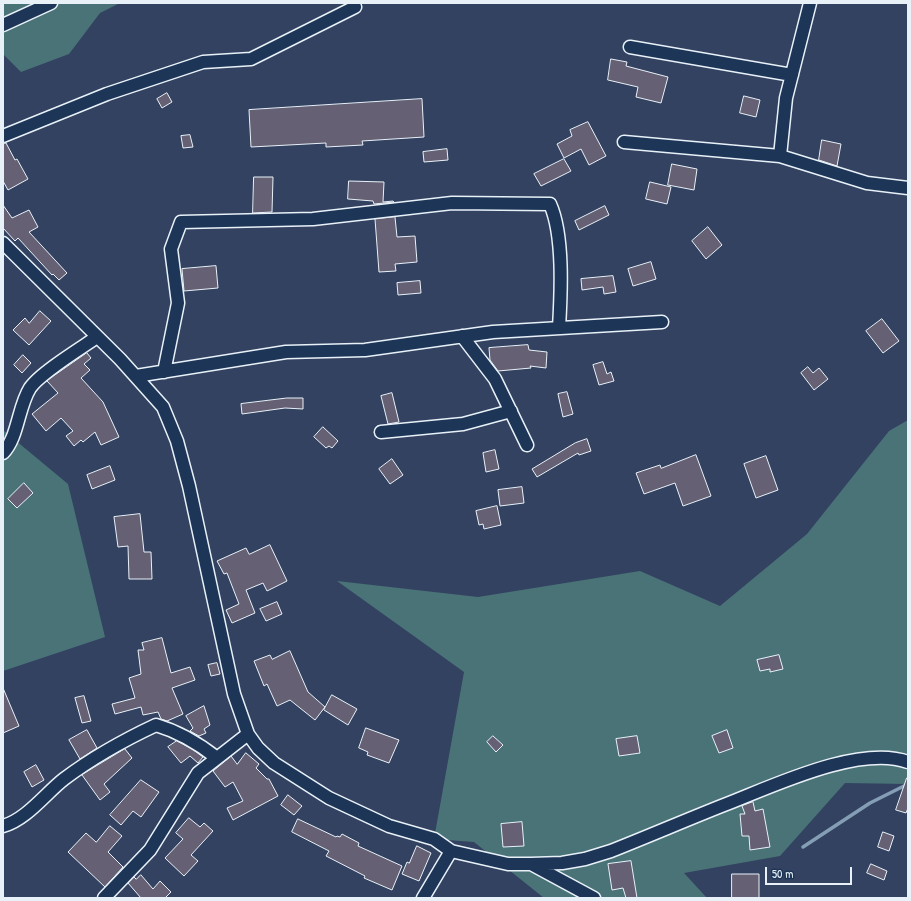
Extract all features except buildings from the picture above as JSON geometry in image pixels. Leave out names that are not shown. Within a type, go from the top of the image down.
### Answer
[{"type":"street","points":[[3,25],[51,3]]},
{"type":"street","points":[[780,156],[786,98],[810,3]]},
{"type":"street","points":[[3,136],[107,94],[203,62],[251,59],[355,7]]},
{"type":"street","points":[[630,47],[792,75]]},
{"type":"street","points":[[624,142],[780,156],[867,183],[908,188]]},
{"type":"street","points":[[164,372],[178,303],[171,249],[181,222],[313,219],[452,203],[550,204],[555,216],[562,286],[559,328]]},
{"type":"street","points":[[3,243],[136,376],[163,407],[177,441],[189,486],[234,694],[248,734],[258,748],[274,763],[329,798],[389,826],[434,839],[451,852],[496,862],[531,864],[562,863],[585,859],[611,851],[818,768],[859,760],[882,758],[908,762]]},
{"type":"street","points":[[136,376],[286,352],[365,350],[493,332],[662,322]]},
{"type":"street","points":[[462,336],[495,379],[527,445]]},
{"type":"street","points":[[3,453],[9,447],[20,409],[31,387],[53,367],[97,337]]},
{"type":"street","points":[[381,432],[463,424],[511,411]]},
{"type":"street","points":[[3,826],[32,808],[63,780],[131,737],[156,725],[174,730],[198,743],[217,758]]},
{"type":"street","points":[[104,898],[150,850],[198,773],[248,734]]},
{"type":"street","points":[[424,898],[451,852]]},
{"type":"street","points":[[531,864],[594,898]]},
{"type":"green space","points":[[3,3],[120,3],[100,13],[69,54],[21,72],[3,54]]},
{"type":"green space","points":[[908,420],[908,784],[845,783],[780,856],[684,873],[707,898],[544,898],[474,842],[434,839],[464,672],[337,581],[478,597],[640,571],[720,606],[807,534],[889,431]]},
{"type":"green space","points":[[3,430],[68,484],[105,637],[3,671]]},
{"type":"waterway","points":[[803,847],[870,803],[908,784]]}]
